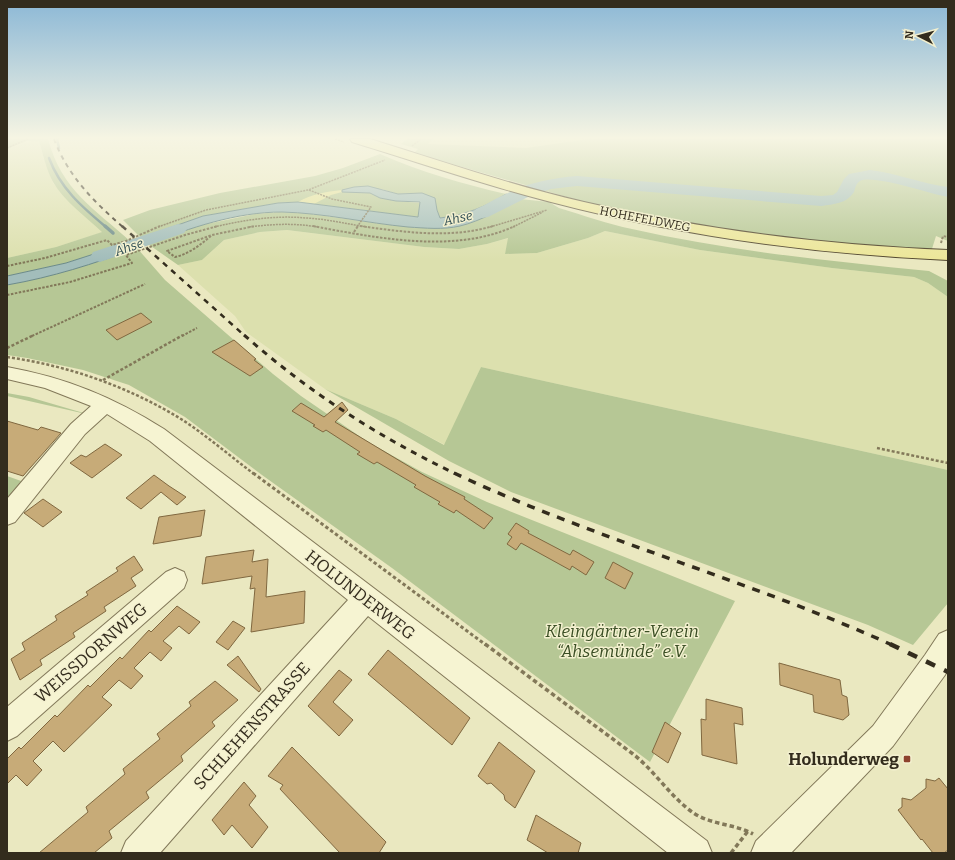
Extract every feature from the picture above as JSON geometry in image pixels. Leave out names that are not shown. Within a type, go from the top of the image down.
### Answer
[{"type":"main road","name":"HOHEFELDWEG","points":[[487,179],[554,203],[758,239],[865,251],[946,257]]},
{"type":"street","name":"HOLUNDERWEG","points":[[7,373],[62,386],[104,392],[132,418],[157,435],[366,600],[695,853]]},
{"type":"street","points":[[7,515],[78,429],[104,392]]},
{"type":"street","name":"WEISSDORNWEG","points":[[7,726],[175,580]]},
{"type":"street","name":"SCHLEHENSTRASSE","points":[[138,853],[366,600]]},
{"type":"street","points":[[770,850],[883,736],[935,665],[948,644]]},
{"type":"path","points":[[7,266],[46,258],[107,240],[112,245],[133,238],[172,221],[206,210],[308,190],[336,179]]},
{"type":"path","points":[[308,190],[332,199],[368,205],[371,207],[354,232]]},
{"type":"path","points":[[7,295],[70,282],[127,265],[132,263],[126,255],[162,242],[230,223],[275,217],[290,217],[412,232],[457,234],[481,229],[519,217],[554,203]]},
{"type":"path","points":[[211,236],[193,250],[182,256],[175,257],[166,251],[183,244],[211,236],[258,226],[293,224],[407,239],[457,242],[478,239],[502,232],[554,203]]},
{"type":"path","points":[[7,348],[145,284]]},
{"type":"path","points":[[104,392],[197,328]]},
{"type":"path","points":[[7,358],[42,363],[80,372],[104,392],[144,398],[182,420],[624,747],[645,764],[682,803],[696,814],[717,823],[736,826],[748,831],[770,850]]},
{"type":"path","points":[[877,448],[948,463]]},
{"type":"path","points":[[730,853],[748,831]]},
{"type":"green space","points":[[7,179],[52,179],[53,183],[67,199],[103,232],[56,247],[7,258]]},
{"type":"green space","points":[[52,179],[67,179],[92,208],[131,242],[66,263],[7,276],[7,258],[56,247],[102,232],[63,196]]},
{"type":"green space","points":[[297,179],[450,179],[506,194],[491,203],[474,210],[458,215],[440,218],[437,210],[422,193],[398,194],[381,189],[355,192],[370,193],[380,198],[396,201],[420,203],[418,217],[298,202],[278,203],[203,216],[141,238],[123,220],[150,210],[220,193]]},
{"type":"green space","points":[[505,179],[948,179],[948,241],[936,236],[931,252],[876,249],[681,225],[605,208]]},
{"type":"green space","points":[[520,199],[549,202],[559,208],[613,225],[669,237],[817,259],[929,271],[948,281],[948,297],[928,283],[914,277],[832,268],[700,250],[605,231],[588,238],[537,253],[505,254],[508,238],[487,244],[459,249],[424,247],[287,230],[260,232],[224,240],[202,260],[178,265],[148,244],[197,226],[255,214],[280,212],[304,213],[390,225],[475,221]]},
{"type":"green space","points":[[287,230],[424,247],[459,249],[509,238],[505,254],[537,253],[588,238],[605,231],[700,250],[832,268],[914,277],[928,283],[948,297],[948,470],[481,367],[445,445],[396,419],[325,389],[246,332],[235,316],[178,265],[202,260],[224,240],[260,232]]},
{"type":"green space","name":"Kleingärtner-Verein “Ahsemünde” e.V.","points":[[137,248],[165,280],[273,374],[301,396],[368,442],[422,472],[487,502],[735,601],[650,762],[392,568],[262,475],[185,417],[129,385],[83,370],[7,355],[7,285],[73,270]]},
{"type":"green space","points":[[481,367],[948,470],[948,603],[913,645],[868,625],[511,492],[449,461],[325,389],[396,419],[444,445]]},
{"type":"green space","points":[[7,393],[29,397],[87,414],[7,511],[7,476],[24,482],[66,433],[86,414],[7,396]]},
{"type":"sand","points":[[342,190],[342,192],[331,195],[314,204],[298,202],[319,194]]},
{"type":"water","points":[[368,186],[398,194],[422,193],[435,198],[440,218],[458,215],[474,210],[491,203],[506,194],[520,199],[476,221],[447,228],[408,227],[314,214],[282,212],[230,218],[180,232],[148,244],[141,238],[203,216],[278,203],[298,202],[418,217],[420,202],[396,201],[380,198],[370,193],[342,192],[342,190],[354,187]]},
{"type":"water","points":[[131,242],[137,248],[73,270],[7,285],[7,276],[66,263]]},
{"type":"building","points":[[141,313],[152,322],[117,340],[106,330]]},
{"type":"building","points":[[234,340],[263,367],[250,376],[212,352]]},
{"type":"building","points":[[342,402],[348,410],[335,422],[425,476],[465,497],[464,499],[493,518],[484,529],[456,510],[454,513],[438,504],[440,502],[414,487],[416,485],[377,462],[374,464],[357,454],[360,452],[326,430],[323,432],[313,426],[315,425],[292,411],[301,403],[324,417]]},
{"type":"building","points":[[7,421],[38,430],[41,427],[61,433],[23,476],[7,471]]},
{"type":"building","points":[[105,444],[122,455],[92,478],[70,463],[81,455],[86,457]]},
{"type":"building","points":[[154,475],[186,497],[177,505],[161,492],[141,509],[126,498]]},
{"type":"building","points":[[43,499],[62,512],[43,527],[24,513]]},
{"type":"building","points":[[205,510],[201,536],[153,544],[159,517]]},
{"type":"building","points":[[516,523],[529,531],[528,533],[570,555],[573,550],[594,562],[586,575],[572,566],[570,570],[521,543],[516,550],[507,544],[512,537],[508,534]]},
{"type":"building","points":[[254,550],[252,562],[268,559],[266,597],[305,591],[304,623],[251,632],[255,588],[250,589],[252,576],[202,584],[206,557]]},
{"type":"building","points":[[134,556],[143,570],[131,578],[136,586],[104,607],[106,611],[73,633],[75,637],[40,660],[42,665],[20,680],[11,659],[25,650],[22,643],[57,620],[55,616],[88,595],[86,592],[118,571],[116,568]]},
{"type":"building","points":[[613,562],[633,573],[625,589],[605,578]]},
{"type":"building","points":[[177,606],[200,622],[189,634],[179,626],[163,641],[172,648],[161,661],[150,652],[134,668],[143,676],[131,689],[119,680],[102,697],[112,705],[64,752],[53,741],[33,761],[42,770],[27,786],[16,775],[7,784],[7,759],[19,747],[21,749],[55,715],[57,717],[88,685],[90,687],[120,657],[122,659],[149,630],[151,632]]},
{"type":"building","points":[[233,621],[245,628],[228,650],[216,642]]},
{"type":"building","points":[[388,650],[470,718],[452,745],[368,674]]},
{"type":"building","points":[[238,656],[261,689],[259,692],[227,665]]},
{"type":"building","points":[[779,663],[840,680],[842,695],[847,697],[849,715],[843,720],[814,712],[813,695],[780,685]]},
{"type":"building","points":[[339,670],[352,680],[333,702],[353,720],[339,736],[308,706]]},
{"type":"building","points":[[215,681],[238,700],[212,722],[215,726],[181,756],[183,761],[146,792],[149,798],[109,831],[112,838],[94,853],[39,853],[88,812],[86,807],[125,774],[123,769],[160,739],[157,734],[191,706],[189,702]]},
{"type":"building","points":[[706,699],[742,708],[743,725],[734,723],[737,764],[702,755],[701,719],[706,720]]},
{"type":"building","points":[[665,722],[681,733],[668,763],[652,752]]},
{"type":"building","points":[[499,742],[535,771],[515,808],[505,800],[504,795],[491,783],[487,784],[478,776]]},
{"type":"building","points":[[292,747],[386,842],[379,853],[340,853],[280,789],[283,785],[268,776]]},
{"type":"building","points":[[939,778],[948,789],[948,850],[944,853],[933,853],[898,810],[902,807],[902,798],[911,800],[926,788],[926,779],[935,781]]},
{"type":"building","points":[[244,782],[256,796],[249,805],[268,827],[252,848],[232,825],[224,835],[212,820]]},
{"type":"building","points":[[536,815],[581,843],[578,853],[548,853],[527,840]]},
{"type":"waterway","points":[[59,179],[80,204],[106,227]]},
{"type":"waterway","name":"Ahse","points":[[482,213],[526,191],[551,184],[577,181],[821,201],[833,200],[842,196],[853,179]]},
{"type":"waterway","name":"Ahse","points":[[897,179],[937,191],[948,192]]},
{"type":"waterway","points":[[105,226],[113,233]]},
{"type":"waterway","name":"Ahse","points":[[100,256],[178,229]]},
{"type":"railway","points":[[76,179],[92,198],[123,227]]},
{"type":"railway","points":[[122,226],[245,336]]},
{"type":"railway","points":[[244,335],[294,376],[345,412],[372,429],[454,473]]},
{"type":"railway","points":[[454,473],[562,519],[783,600],[892,645]]},
{"type":"railway","points":[[890,644],[948,672]]},
{"type":"place","name":"Holunderweg","points":[[907,759]]}]
